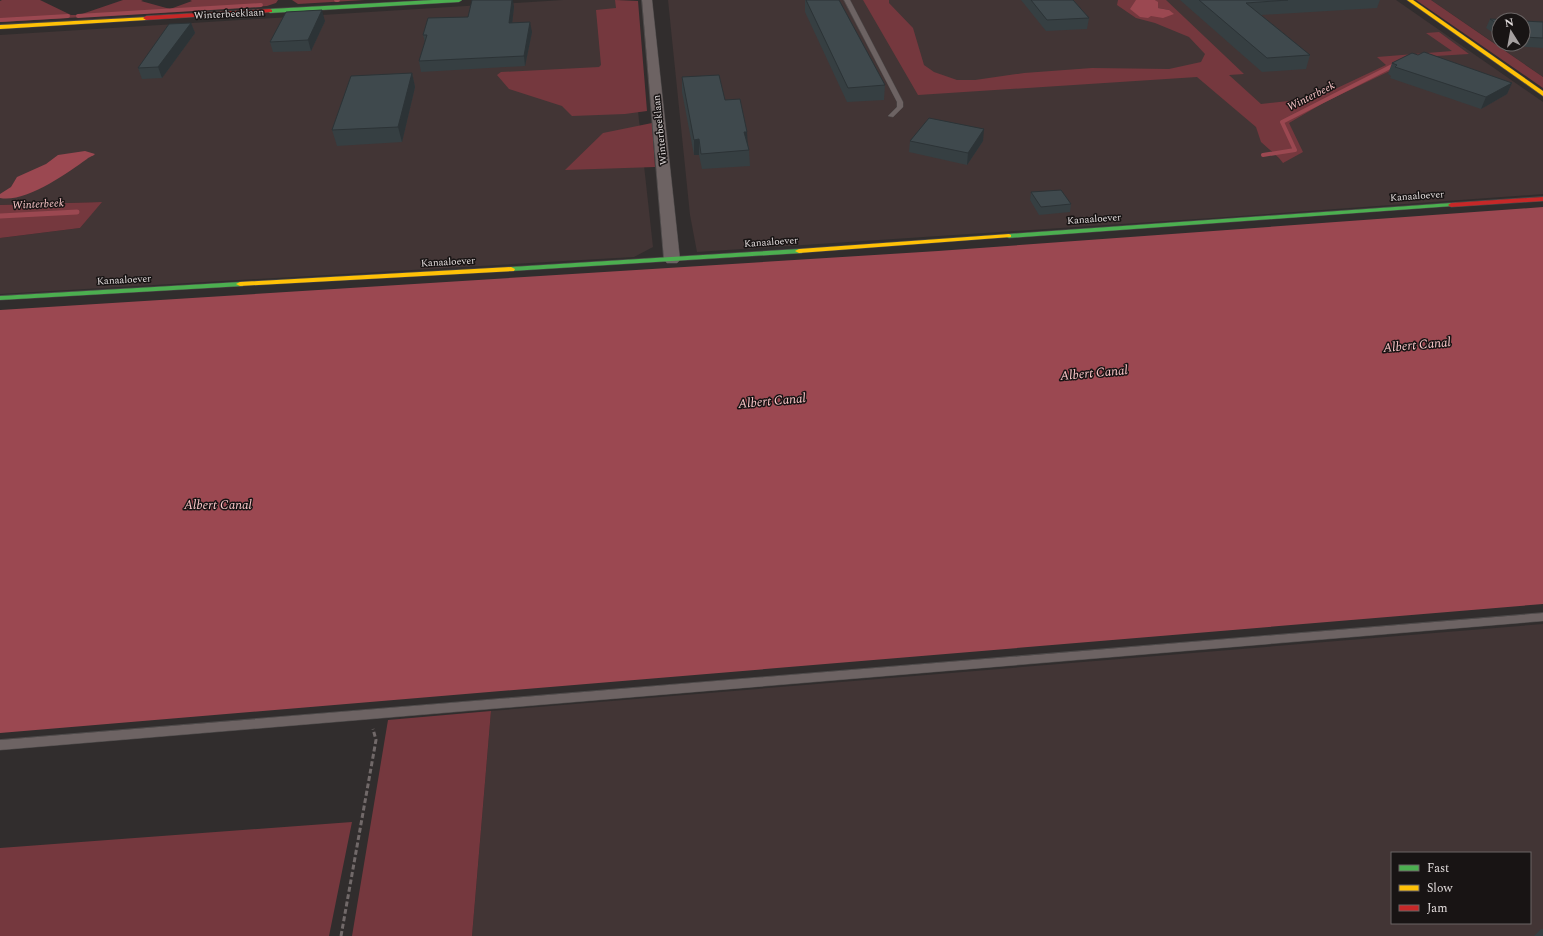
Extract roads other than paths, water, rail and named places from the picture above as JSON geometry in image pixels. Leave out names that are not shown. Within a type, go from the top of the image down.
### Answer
[{"type":"street","name":"Winterbeeklaan","points":[[0,27],[459,0]]},
{"type":"street","name":"Winterbeeklaan","points":[[647,0],[672,260]]},
{"type":"street","points":[[1410,0],[1543,94]]},
{"type":"street","name":"Kanaaloever","points":[[0,298],[672,260],[1543,198]]},
{"type":"lane","points":[[847,0],[871,42],[875,54],[900,102],[900,107],[892,116]]},
{"type":"lane","points":[[0,745],[1543,617]]},
{"type":"water","points":[[1136,0],[1155,0],[1158,2],[1158,8],[1169,10],[1174,14],[1163,18],[1151,16],[1148,18],[1140,17],[1130,9]]},
{"type":"water","points":[[85,151],[95,154],[46,186],[22,196],[0,198],[0,194],[11,187],[17,177],[46,164],[58,155]]},
{"type":"water","name":"Albert Canal","points":[[1543,207],[1543,604],[0,733],[0,310],[938,251]]},
{"type":"waterway","points":[[78,16],[261,5]]},
{"type":"waterway","points":[[0,20],[68,16]]},
{"type":"waterway","name":"Winterbeek","points":[[1263,155],[1295,150],[1282,122],[1398,63]]},
{"type":"waterway","name":"Winterbeek","points":[[0,216],[77,212]]}]
